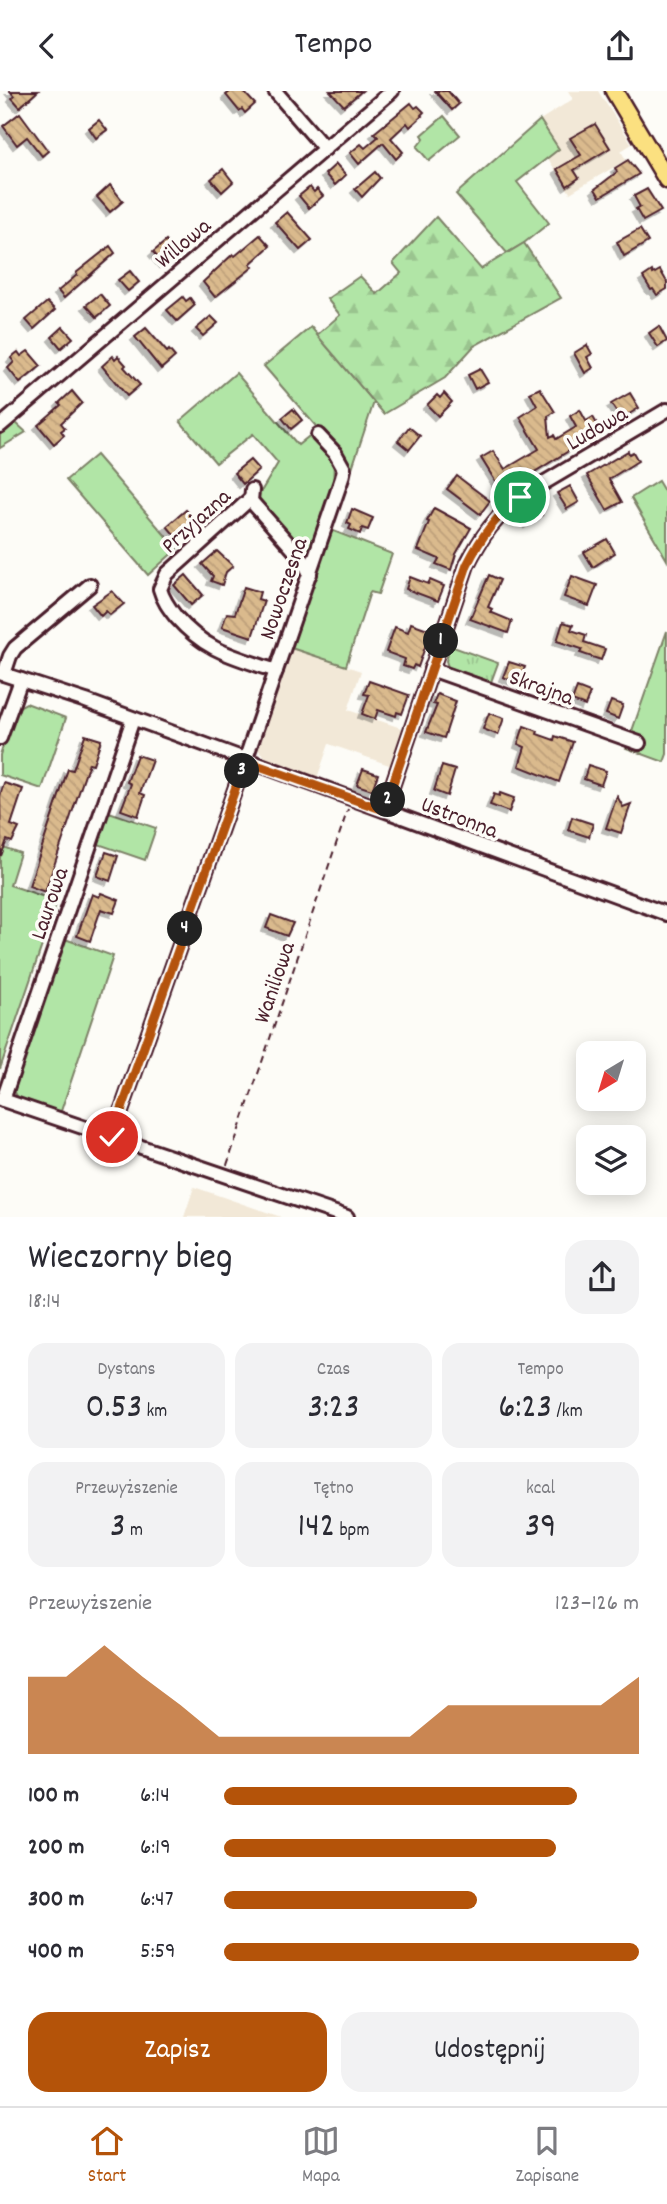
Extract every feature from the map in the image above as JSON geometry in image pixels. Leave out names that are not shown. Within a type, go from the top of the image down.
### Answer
[{"type":"main road","points":[[614,91],[667,180]]},
{"type":"street","points":[[275,91],[325,149]]},
{"type":"street","name":"Willowa","points":[[0,426],[393,91]]},
{"type":"street","name":"Ludowa","points":[[384,810],[467,565],[487,529],[500,513],[520,497],[667,410]]},
{"type":"street","name":"Nowoczesna","points":[[112,1137],[245,761],[344,469],[335,453],[318,435]]},
{"type":"street","name":"Przyjazna","points":[[276,671],[217,651],[199,641],[167,606],[160,589],[167,574],[251,494],[303,560],[310,573]]},
{"type":"street","points":[[2,673],[15,648],[90,585]]},
{"type":"street","name":"Skrajna","points":[[431,669],[639,743]]},
{"type":"street","name":"Ustronna","points":[[2,673],[667,914]]},
{"type":"street","points":[[0,738],[21,680]]},
{"type":"street","name":"Laurowa","points":[[1,1099],[133,719]]},
{"type":"street","points":[[1,1099],[347,1217]]},
{"type":"path","name":"Waniliowa","points":[[224,1176],[352,798]]},
{"type":"shaded area","points":[[568,91],[598,91],[632,144],[621,151],[626,160],[570,193],[547,157],[559,149],[540,120],[573,99]]},
{"type":"shaded area","points":[[291,648],[361,671],[348,710],[404,729],[392,766],[329,744],[316,781],[275,766],[257,749]]},
{"type":"shaded area","points":[[194,1187],[281,1217],[184,1217]]},
{"type":"green space","points":[[444,116],[460,135],[429,161],[417,147],[424,138],[422,135]]},
{"type":"green space","points":[[540,120],[559,149],[517,182],[549,223],[507,253],[456,194]]},
{"type":"green space","points":[[436,217],[481,269],[524,243],[561,298],[474,346],[445,378],[384,414],[317,335],[340,315],[327,299],[360,276],[377,294],[401,273],[393,263]]},
{"type":"green space","points":[[311,327],[374,402],[352,468],[264,366]]},
{"type":"green space","points":[[236,373],[298,445],[313,433],[334,458],[333,493],[309,560],[256,500],[278,463],[253,434],[216,463],[180,421]]},
{"type":"green space","points":[[15,422],[26,432],[0,448],[0,431],[5,431]]},
{"type":"green space","points":[[96,455],[177,549],[148,575],[66,480]]},
{"type":"green space","points":[[658,481],[667,496],[667,560],[631,498]]},
{"type":"green space","points":[[331,530],[392,554],[378,594],[370,592],[346,666],[291,648]]},
{"type":"green space","points":[[667,631],[667,754],[664,762],[626,748]]},
{"type":"green space","points":[[450,644],[498,663],[491,682],[448,667],[446,661]]},
{"type":"green space","points":[[26,703],[66,718],[42,789],[0,775],[0,755],[15,709]]},
{"type":"green space","points":[[109,812],[156,828],[145,860],[98,844]]},
{"type":"green space","points":[[0,846],[20,853],[10,885],[57,901],[0,1069]]},
{"type":"green space","points":[[65,939],[113,956],[59,1117],[20,1103],[14,1090]]},
{"type":"building","points":[[10,91],[38,91],[20,107]]},
{"type":"building","points":[[231,91],[243,91],[255,104],[245,113],[242,109],[239,111],[226,95]]},
{"type":"building","points":[[330,91],[362,91],[344,106]]},
{"type":"building","points":[[435,91],[448,91],[459,104],[452,110]]},
{"type":"building","points":[[411,103],[424,112],[410,127],[407,123],[391,138],[403,152],[396,159],[383,143],[359,164],[350,153],[361,144],[365,148],[378,137],[374,133]]},
{"type":"building","points":[[20,113],[48,151],[42,156],[27,137],[17,145],[3,126]]},
{"type":"building","points":[[99,120],[107,130],[96,138],[89,128]]},
{"type":"building","points":[[595,124],[610,148],[574,170],[579,178],[567,186],[557,169],[581,155],[570,138]]},
{"type":"building","points":[[628,160],[639,174],[600,197],[595,189],[617,172],[615,168]]},
{"type":"building","points":[[336,164],[346,175],[335,185],[325,174]]},
{"type":"building","points":[[223,169],[233,182],[222,192],[211,179]]},
{"type":"building","points":[[375,172],[380,178],[362,197],[355,189]]},
{"type":"building","points":[[110,185],[123,201],[110,212],[97,197]]},
{"type":"building","points":[[310,187],[314,192],[317,189],[323,196],[309,208],[299,196]]},
{"type":"building","points":[[647,189],[661,211],[643,221],[636,209],[640,207],[634,196]]},
{"type":"building","points":[[287,212],[312,240],[300,250],[275,222]]},
{"type":"building","points":[[640,229],[648,242],[624,256],[617,242]]},
{"type":"building","points":[[260,235],[270,246],[250,264],[253,267],[215,297],[203,282],[233,254],[235,256]]},
{"type":"building","points":[[166,241],[176,253],[163,264],[153,252]]},
{"type":"building","points":[[110,246],[115,253],[64,298],[58,291]]},
{"type":"building","points":[[660,270],[667,282],[667,289],[657,295],[643,277],[652,271],[653,274]]},
{"type":"building","points":[[130,271],[139,282],[128,291],[118,280]]},
{"type":"building","points":[[100,294],[110,306],[97,317],[86,305]]},
{"type":"building","points":[[183,297],[186,301],[190,298],[195,305],[177,321],[167,310]]},
{"type":"building","points":[[47,302],[55,310],[34,329],[26,320]]},
{"type":"building","points":[[211,316],[218,323],[203,336],[196,329]]},
{"type":"building","points":[[659,326],[667,341],[658,347],[649,333]]},
{"type":"building","points":[[63,327],[73,338],[61,348],[52,337]]},
{"type":"building","points":[[146,328],[167,352],[169,350],[175,357],[161,369],[135,337]]},
{"type":"building","points":[[587,345],[592,354],[587,357],[593,368],[585,373],[574,353]]},
{"type":"building","points":[[28,351],[41,366],[20,383],[8,368],[14,362],[11,358],[14,355],[18,352],[21,356]]},
{"type":"building","points":[[113,356],[115,359],[118,356],[140,385],[127,396],[102,366]]},
{"type":"building","points":[[480,369],[488,382],[475,389],[468,375]]},
{"type":"building","points":[[540,388],[555,412],[548,416],[550,437],[554,435],[556,439],[576,427],[570,416],[580,410],[586,421],[593,417],[601,431],[502,492],[481,458],[493,451],[505,469],[539,449],[520,417],[537,406],[530,393]]},
{"type":"building","points":[[72,391],[82,403],[61,423],[65,428],[61,431],[64,435],[54,444],[38,425],[61,405],[59,403]]},
{"type":"building","points":[[444,393],[452,402],[438,416],[427,405],[437,395],[440,398]]},
{"type":"building","points":[[630,393],[639,408],[621,419],[611,404]]},
{"type":"building","points":[[293,409],[302,420],[291,429],[282,418]]},
{"type":"building","points":[[409,427],[420,436],[409,450],[398,441]]},
{"type":"building","points":[[628,451],[629,454],[633,452],[638,461],[609,479],[622,502],[607,510],[587,475]]},
{"type":"building","points":[[250,460],[259,470],[243,484],[234,473]]},
{"type":"building","points":[[457,476],[490,501],[480,514],[447,489]]},
{"type":"building","points":[[570,486],[579,502],[567,509],[557,493]]},
{"type":"building","points":[[537,506],[542,515],[528,524],[523,515]]},
{"type":"building","points":[[434,508],[471,528],[456,554],[451,570],[436,564],[439,559],[418,550]]},
{"type":"building","points":[[352,509],[373,518],[368,530],[362,528],[360,534],[349,529],[351,525],[347,523]]},
{"type":"building","points":[[186,510],[197,522],[177,538],[167,526]]},
{"type":"building","points":[[607,539],[615,553],[593,567],[584,552]]},
{"type":"building","points":[[217,551],[233,566],[226,572],[222,585],[211,581],[213,576],[202,564]]},
{"type":"building","points":[[186,575],[203,595],[191,605],[174,585]]},
{"type":"building","points":[[489,575],[500,580],[488,607],[492,609],[490,612],[512,621],[508,633],[470,619]]},
{"type":"building","points":[[572,576],[597,585],[589,606],[564,597]]},
{"type":"building","points":[[410,577],[428,584],[430,580],[444,586],[438,601],[406,589]]},
{"type":"building","points":[[244,587],[260,592],[258,599],[264,601],[252,637],[222,627],[227,613],[235,614]]},
{"type":"building","points":[[112,591],[124,604],[110,615],[106,611],[101,616],[92,605]]},
{"type":"building","points":[[563,622],[573,625],[571,630],[586,635],[584,642],[605,649],[601,660],[580,653],[582,649],[557,641]]},
{"type":"building","points":[[411,623],[431,630],[418,667],[414,665],[412,669],[403,666],[405,659],[386,652],[395,627],[408,632]]},
{"type":"building","points":[[509,662],[525,667],[519,683],[503,677]]},
{"type":"building","points":[[369,681],[409,695],[402,714],[397,712],[396,716],[378,710],[375,719],[362,714],[369,695],[364,694]]},
{"type":"building","points":[[577,688],[590,693],[585,706],[572,701]]},
{"type":"building","points":[[437,694],[456,701],[444,738],[426,732],[437,705],[433,704]]},
{"type":"building","points":[[611,701],[623,705],[618,719],[606,714]]},
{"type":"building","points":[[489,713],[504,718],[498,735],[483,729]]},
{"type":"building","points":[[524,726],[554,740],[555,736],[573,742],[559,782],[519,766],[525,747],[518,744]]},
{"type":"building","points":[[85,735],[101,740],[93,764],[89,763],[45,892],[29,886],[68,769],[73,770]]},
{"type":"building","points":[[137,755],[152,760],[140,793],[145,795],[138,816],[121,810],[131,784],[127,782]]},
{"type":"building","points":[[588,765],[606,771],[601,785],[584,779]]},
{"type":"building","points":[[442,766],[455,770],[447,796],[434,791]]},
{"type":"building","points":[[363,769],[378,774],[372,790],[357,785]]},
{"type":"building","points":[[4,783],[23,789],[11,825],[19,828],[12,842],[7,840],[1,856],[0,796]]},
{"type":"building","points":[[500,793],[514,798],[509,812],[490,805],[494,794],[499,796]]},
{"type":"building","points":[[617,796],[623,807],[631,804],[621,833],[606,828]]},
{"type":"building","points":[[572,817],[593,824],[589,837],[568,830]]},
{"type":"building","points":[[106,852],[118,856],[110,881],[97,876]]},
{"type":"building","points":[[101,893],[119,900],[114,913],[101,909],[90,941],[77,936],[92,894],[99,897]]},
{"type":"building","points":[[271,915],[293,923],[287,936],[266,928]]},
{"type":"route","points":[[112,1137],[245,761],[384,810],[467,565],[487,529],[500,513],[520,497]]}]
